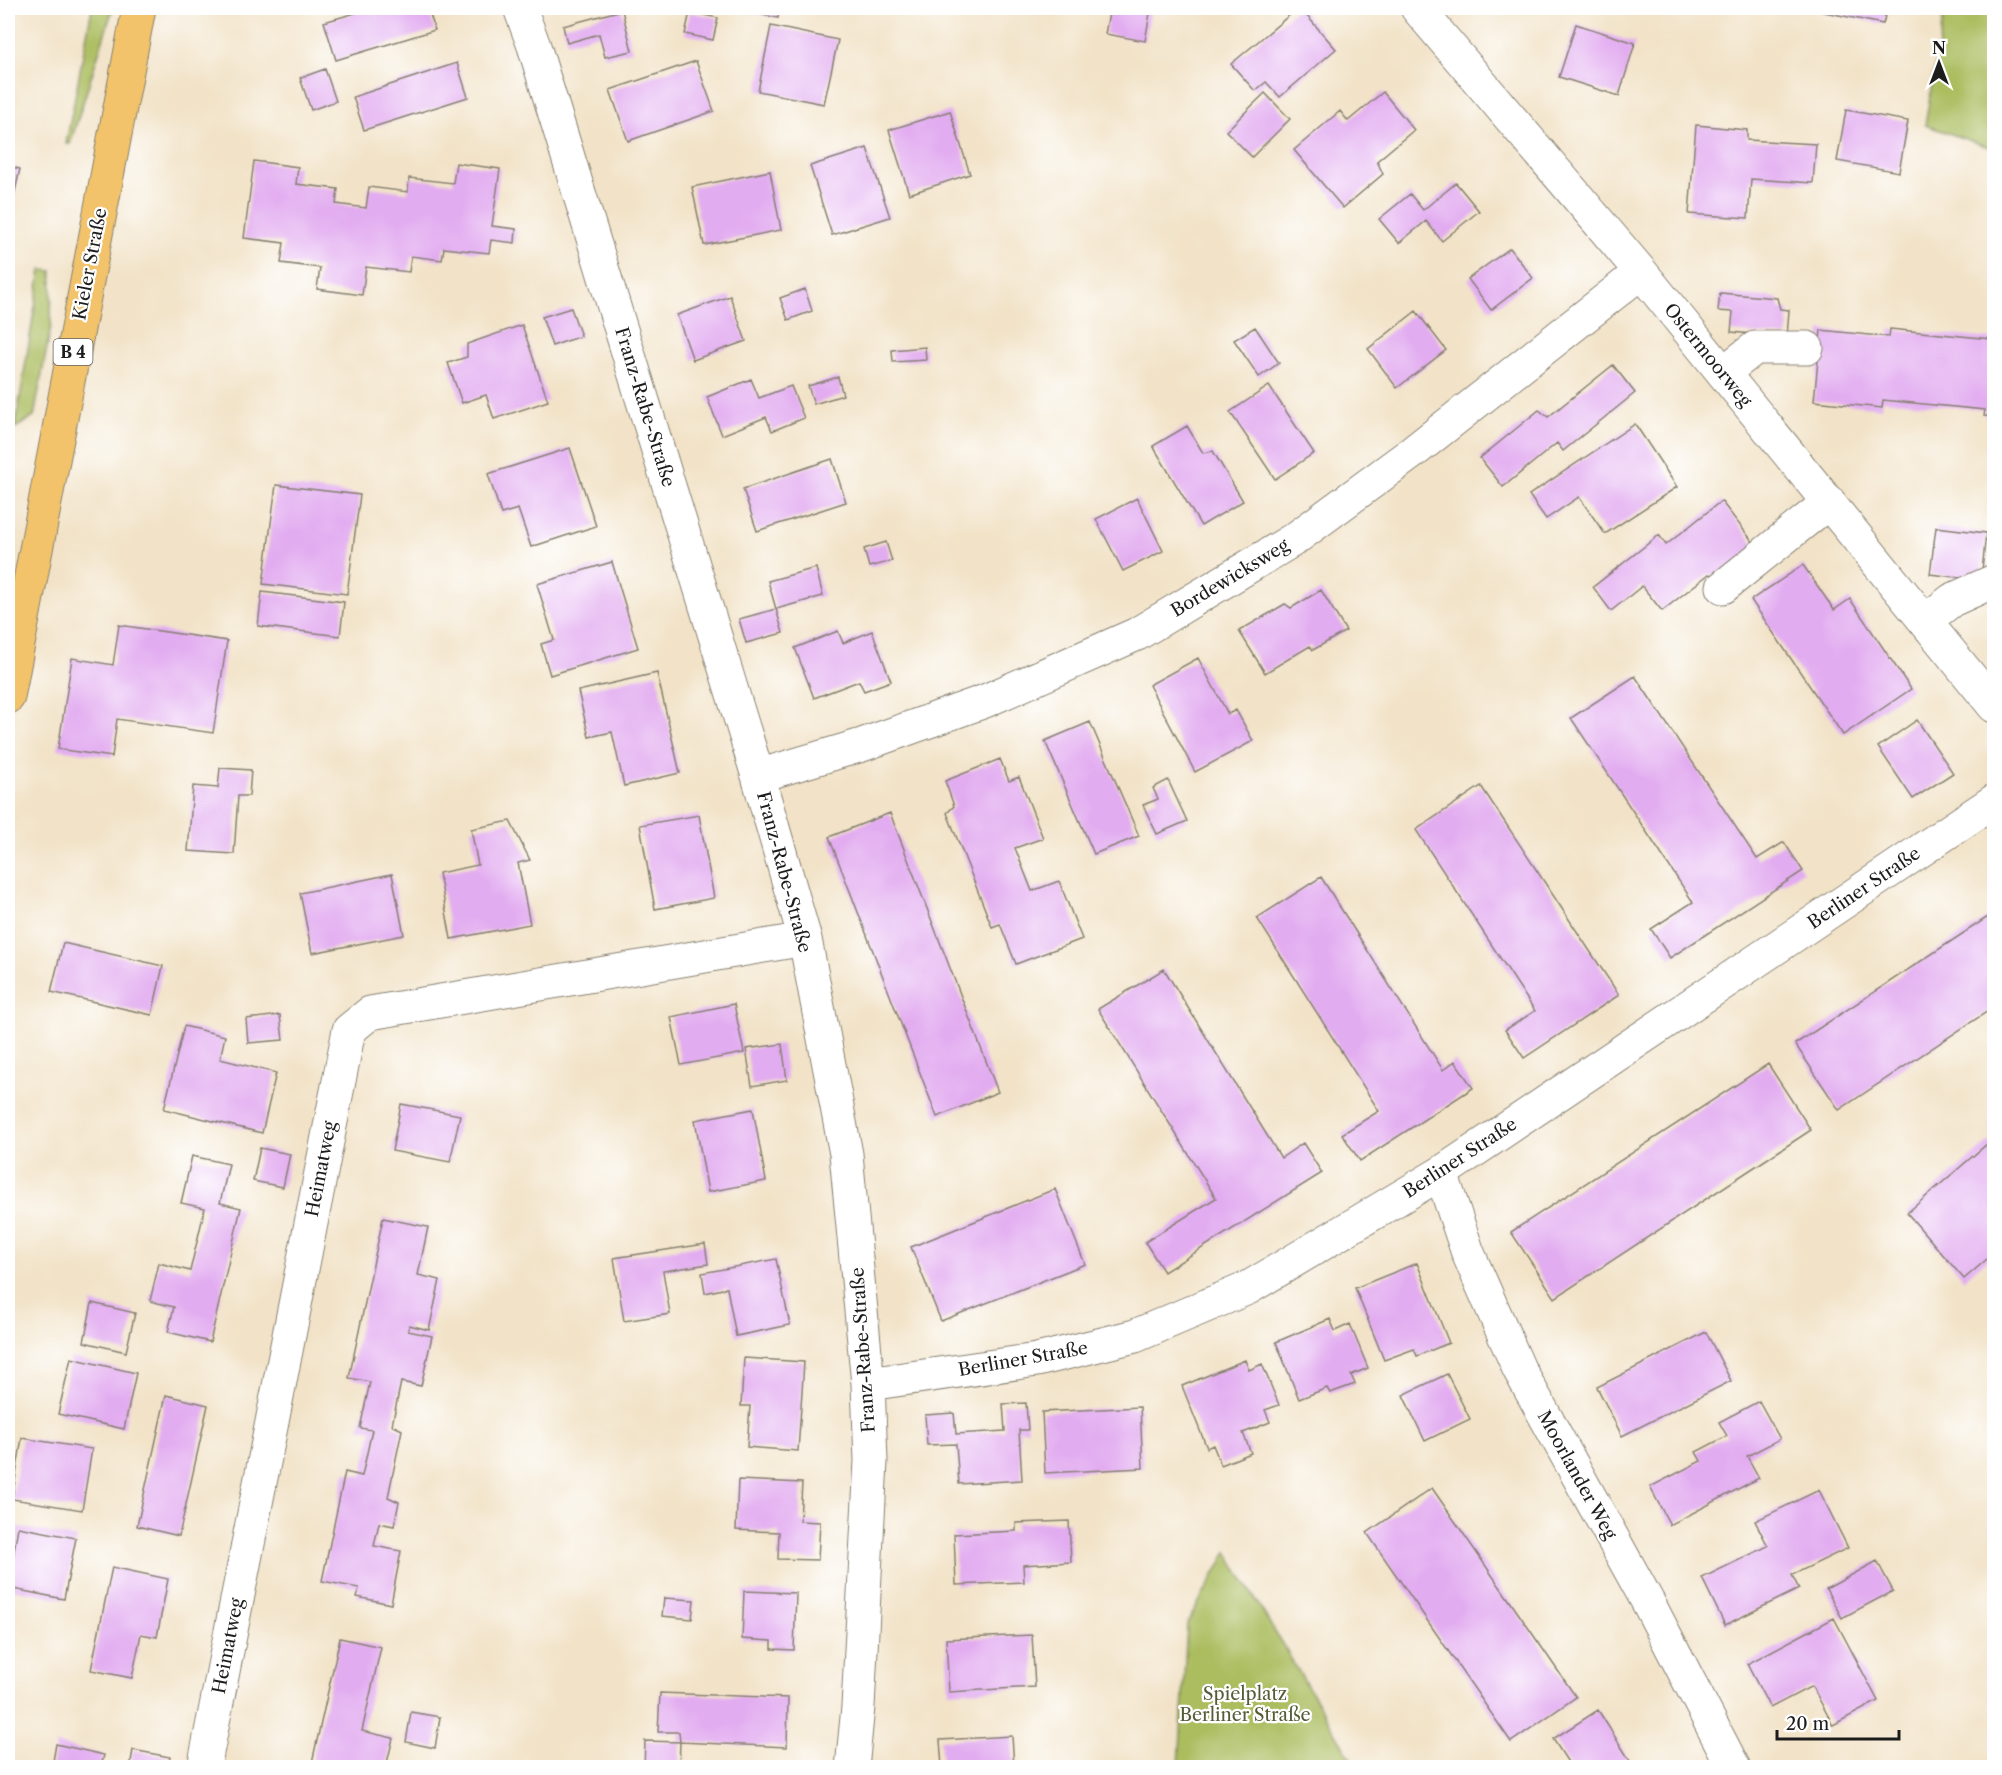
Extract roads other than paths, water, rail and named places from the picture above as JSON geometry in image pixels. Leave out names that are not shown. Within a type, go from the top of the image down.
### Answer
[{"type":"main road","name":"Kieler Straße","points":[[8,697],[139,8]]},
{"type":"street","name":"Franz-Rabe-Straße","points":[[520,8],[534,46],[758,776],[805,939],[846,1154],[868,1384],[871,1461],[858,1707],[852,1767]]},
{"type":"street","name":"Ostermoorweg","points":[[1417,8],[1641,272],[1995,706]]},
{"type":"street","name":"Bordewicksweg","points":[[758,776],[862,745],[985,701],[1137,634],[1296,538],[1413,452],[1641,272]]},
{"type":"street","points":[[1723,373],[1755,348],[1806,348]]},
{"type":"street","points":[[1723,587],[1828,502]]},
{"type":"street","points":[[1925,621],[1952,600],[1995,581]]},
{"type":"street","name":"Berliner Straße","points":[[868,1384],[1037,1360],[1135,1336],[1248,1288],[1441,1173],[1995,801]]},
{"type":"street","name":"Heimatweg","points":[[204,1767],[349,1030],[370,1013],[805,939]]},
{"type":"street","name":"Moorlander Weg","points":[[1441,1173],[1468,1253],[1518,1369],[1649,1604],[1734,1767]]},
{"type":"park label","name":"Spielplatz Berliner Straße","points":[[1245,1704]]}]
